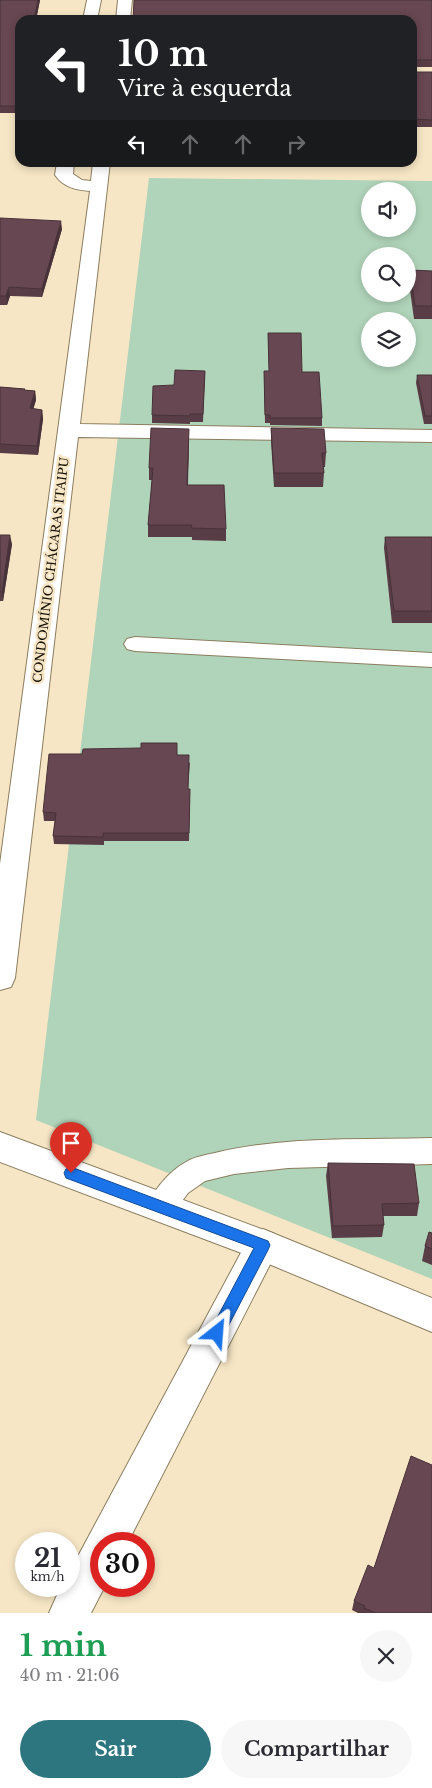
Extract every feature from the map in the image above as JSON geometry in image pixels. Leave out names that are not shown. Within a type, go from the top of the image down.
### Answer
[{"type":"street","points":[[91,15],[94,0]]},
{"type":"street","points":[[124,15],[125,0]]},
{"type":"street","points":[[65,167],[64,175],[69,181],[82,186],[99,186]]},
{"type":"street","name":"CONDOMÍNIO CHÁCARAS ITAIPU","points":[[0,978],[101,167]]},
{"type":"street","points":[[68,430],[432,436]]},
{"type":"street","points":[[0,1146],[263,1245],[432,1315]]},
{"type":"street","points":[[112,1532],[263,1245]]},
{"type":"street","points":[[70,1613],[90,1574]]},
{"type":"lane","points":[[136,644],[432,660]]},
{"type":"lane","points":[[161,1207],[178,1184],[198,1170],[234,1161],[288,1155],[432,1151]]},
{"type":"green space","points":[[149,178],[432,181],[432,1279],[36,1120]]},
{"type":"building","points":[[0,0],[38,0],[35,15],[15,15],[15,106],[0,106]]},
{"type":"building","points":[[134,0],[432,0],[432,60],[417,60],[417,15],[133,15]]},
{"type":"building","points":[[417,72],[432,72],[432,120],[417,119]]},
{"type":"building","points":[[0,218],[61,221],[42,289],[9,287],[6,296],[0,296]]},
{"type":"building","points":[[416,270],[432,271],[432,306],[415,306]]},
{"type":"building","points":[[268,333],[301,333],[302,372],[319,372],[322,418],[270,418],[270,415],[265,415],[264,371],[269,371]]},
{"type":"building","points":[[175,370],[205,371],[203,414],[190,414],[190,416],[152,415],[153,386],[174,385]]},
{"type":"building","points":[[417,375],[432,375],[432,416],[425,416]]},
{"type":"building","points":[[0,387],[35,391],[30,408],[42,410],[37,446],[0,444]]},
{"type":"building","points":[[151,428],[189,429],[187,485],[224,485],[226,529],[191,528],[192,525],[148,525],[153,468],[149,468]]},
{"type":"building","points":[[271,428],[324,429],[326,453],[322,453],[324,473],[274,473]]},
{"type":"building","points":[[0,535],[10,535],[2,592],[0,592]]},
{"type":"building","points":[[385,537],[432,537],[432,611],[394,611]]},
{"type":"building","points":[[141,743],[177,743],[177,755],[189,755],[189,833],[103,833],[103,837],[53,836],[56,813],[43,812],[49,754],[82,754],[83,749],[141,748]]},
{"type":"building","points":[[328,1163],[414,1164],[419,1203],[382,1204],[384,1225],[333,1226]]},
{"type":"building","points":[[429,1232],[432,1233],[432,1249],[425,1246]]},
{"type":"building","points":[[411,1456],[432,1465],[432,1613],[376,1613],[354,1601],[368,1565],[374,1568]]},
{"type":"route","points":[[71,1173],[263,1245],[217,1333]]}]
